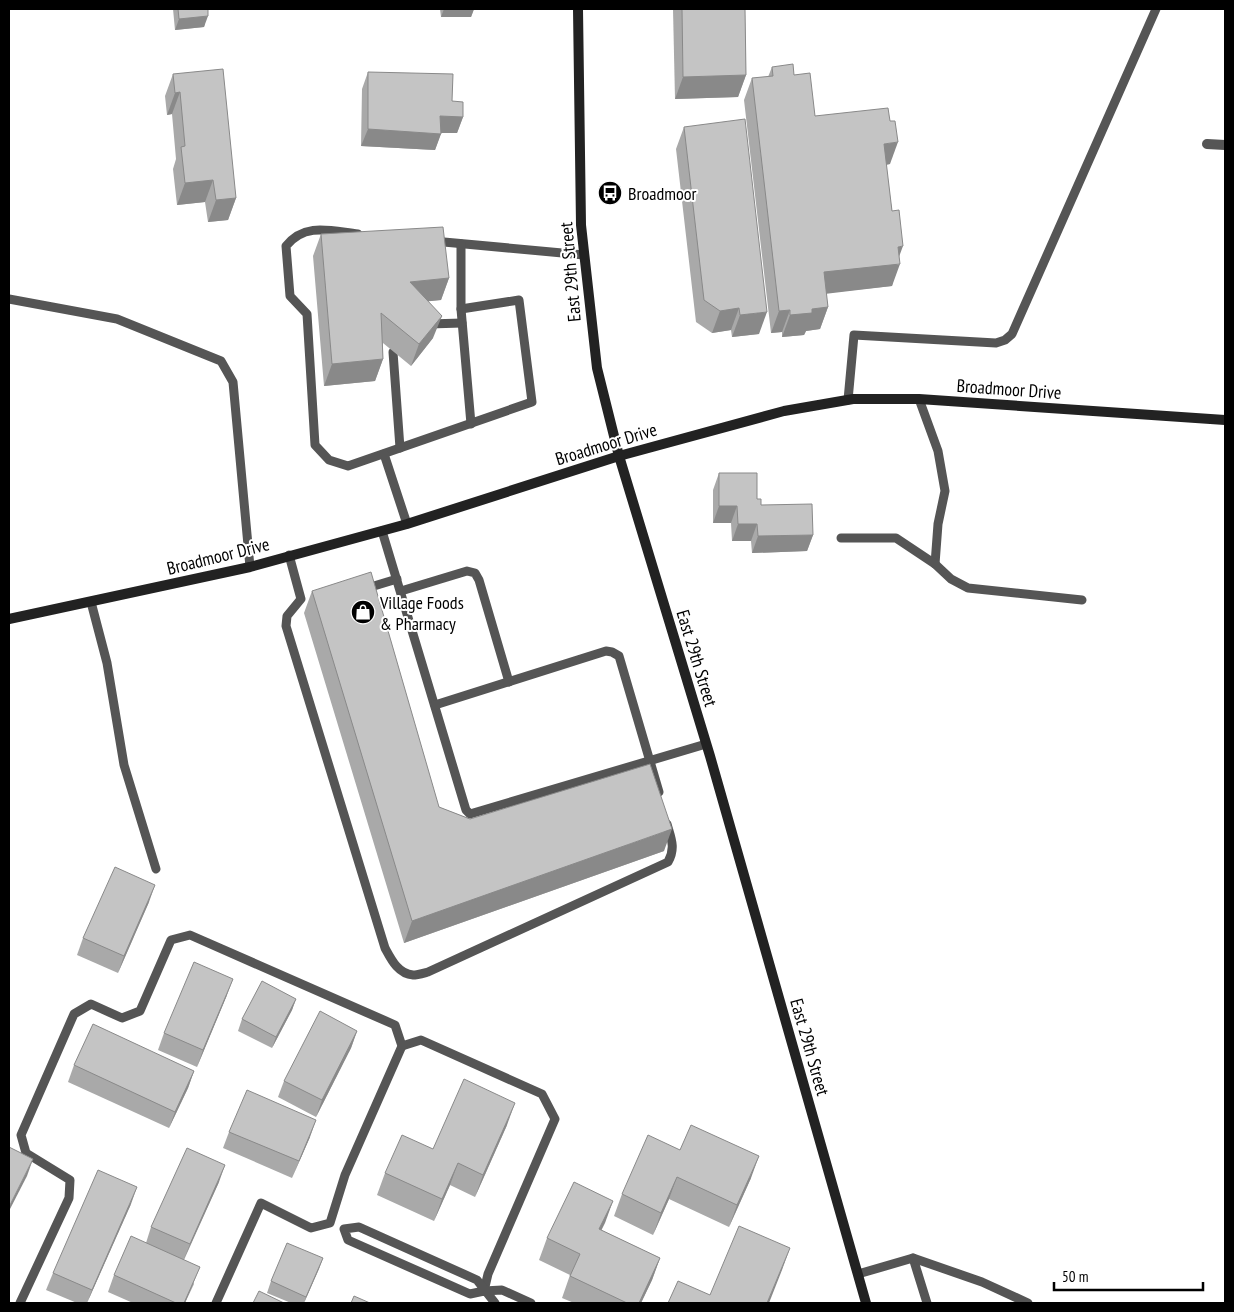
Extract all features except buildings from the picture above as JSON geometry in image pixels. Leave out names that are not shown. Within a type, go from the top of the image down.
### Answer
[{"type":"main road","name":"East 29th Street","points":[[578,9],[581,224],[597,368],[618,456],[706,744],[866,1303]]},
{"type":"main road","name":"Broadmoor Drive","points":[[9,619],[250,567],[407,524],[618,456],[784,411],[848,400],[876,398],[919,399],[1225,420]]},
{"type":"street","points":[[1207,144],[1225,146]]},
{"type":"lane","points":[[848,400],[854,336],[996,343],[1005,340],[1012,334],[1156,9]]},
{"type":"lane","points":[[364,234],[316,230],[302,232],[286,246],[290,296],[307,314],[315,445],[329,460],[348,466],[532,402],[519,300],[461,309]]},
{"type":"lane","points":[[422,240],[584,255]]},
{"type":"lane","points":[[461,244],[461,309],[471,424]]},
{"type":"lane","points":[[9,299],[117,319],[220,361],[233,382],[250,567]]},
{"type":"lane","points":[[421,324],[462,322]]},
{"type":"lane","points":[[393,352],[400,448]]},
{"type":"lane","points":[[919,399],[938,451],[945,491],[938,524],[935,564]]},
{"type":"lane","points":[[384,454],[407,524]]},
{"type":"lane","points":[[382,531],[466,810],[470,814],[706,744]]},
{"type":"lane","points":[[841,538],[896,538],[935,564],[950,579],[968,588],[1082,600]]},
{"type":"lane","points":[[289,555],[304,599],[287,616],[286,626],[385,948],[393,962],[402,972],[413,975],[428,972],[668,862],[674,847],[666,818]]},
{"type":"lane","points":[[401,591],[467,570],[475,573],[479,580],[509,682]]},
{"type":"lane","points":[[354,592],[397,579]]},
{"type":"lane","points":[[91,602],[107,663],[124,765],[156,869]]},
{"type":"lane","points":[[435,705],[606,651],[612,652],[619,656],[661,799]]},
{"type":"lane","points":[[20,1303],[69,1198],[70,1180],[26,1153],[21,1135],[74,1014],[91,1004],[122,1018],[140,1011],[171,940],[190,935],[395,1025],[402,1046],[346,1175],[330,1223]]},
{"type":"lane","points":[[402,1046],[421,1040],[542,1094],[555,1119],[488,1274],[484,1291]]},
{"type":"lane","points":[[216,1303],[261,1204],[311,1228],[330,1223],[344,1229],[359,1227],[476,1280],[495,1303]]},
{"type":"lane","points":[[344,1229],[348,1240],[470,1294],[502,1290],[531,1303]]},
{"type":"lane","points":[[858,1274],[913,1258],[982,1282],[1028,1303]]},
{"type":"lane","points":[[913,1258],[927,1303]]},
{"type":"place","name":"Broadmoor","points":[[610,193]]},
{"type":"place","name":"Village Foods & Pharmacy","points":[[363,612]]}]
